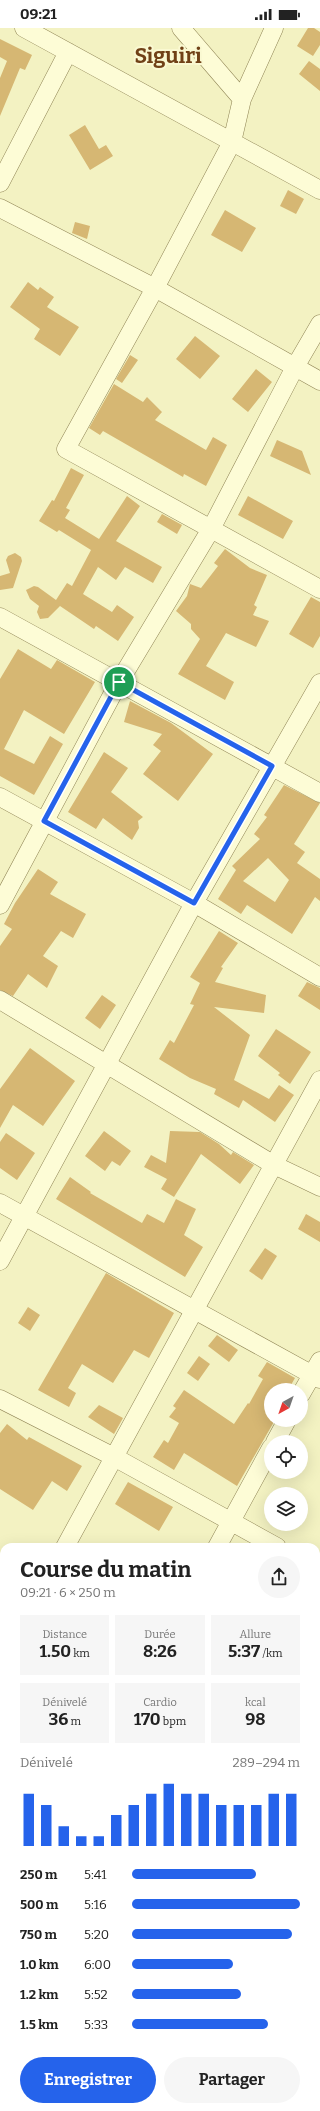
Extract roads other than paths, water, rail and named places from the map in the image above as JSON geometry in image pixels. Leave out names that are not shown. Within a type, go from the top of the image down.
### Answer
[{"type":"street","points":[[24,28],[320,190]]},
{"type":"street","points":[[181,28],[242,100]]},
{"type":"street","points":[[274,28],[242,100],[232,142],[155,288],[66,450],[320,589]]},
{"type":"street","points":[[0,183],[68,52]]},
{"type":"street","points":[[0,208],[155,288],[320,381]]},
{"type":"street","points":[[0,905],[119,682],[211,529],[295,367],[320,324]]},
{"type":"street","points":[[0,617],[320,793]]},
{"type":"street","points":[[0,1261],[194,903],[320,683]]},
{"type":"street","points":[[0,797],[194,903],[320,977]]},
{"type":"street","points":[[0,1000],[274,1165],[320,1187]]},
{"type":"street","points":[[67,1543],[320,1080]]},
{"type":"street","points":[[0,1203],[195,1311],[317,1372],[308,1384]]},
{"type":"street","points":[[0,1399],[114,1457],[269,1543]]},
{"type":"street","points":[[219,1543],[264,1461]]},
{"type":"district","name":"Siguiri","points":[[168,56]]}]
